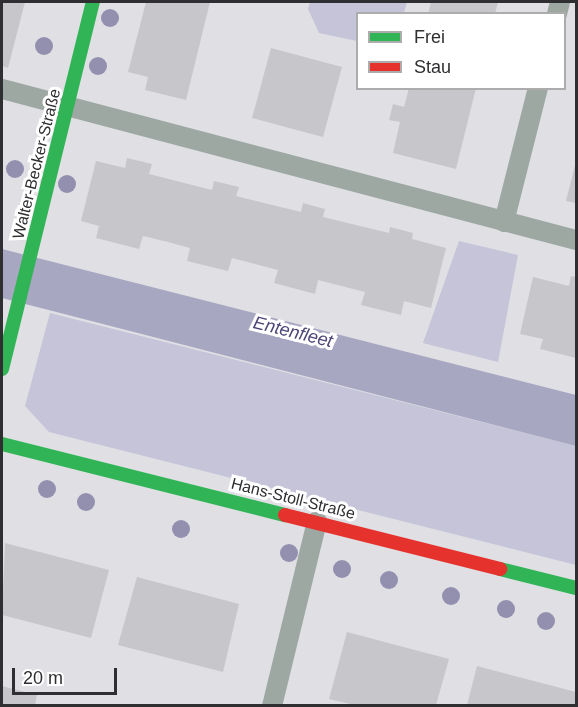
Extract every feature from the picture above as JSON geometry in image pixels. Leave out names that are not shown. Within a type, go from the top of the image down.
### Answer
[{"type":"street","name":"Walter-Becker-Straße","points":[[2,369],[44,210],[93,2]]},
{"type":"street","name":"Hans-Stoll-Straße","points":[[2,444],[317,521],[576,588]]},
{"type":"lane","points":[[2,89],[576,240]]},
{"type":"lane","points":[[504,222],[537,90]]},
{"type":"lane","points":[[272,705],[317,521]]},
{"type":"shaded area","points":[[310,2],[407,2],[404,12],[356,12],[356,41],[319,33],[308,9]]},
{"type":"shaded area","points":[[459,241],[518,255],[498,362],[423,343]]},
{"type":"shaded area","points":[[50,313],[576,446],[576,565],[49,432],[25,406]]},
{"type":"water","name":"Entenfleet","points":[[2,249],[576,395],[576,446],[2,298]]},
{"type":"building","points":[[2,2],[25,2],[8,68],[2,66]]},
{"type":"building","points":[[146,2],[210,2],[186,100],[145,90],[148,77],[128,72]]},
{"type":"building","points":[[431,2],[498,2],[496,12],[428,12]]},
{"type":"building","points":[[271,48],[342,67],[323,137],[252,118]]},
{"type":"building","points":[[408,90],[476,90],[456,169],[393,153],[400,122],[389,120],[393,104],[404,107]]},
{"type":"building","points":[[127,158],[152,164],[149,174],[212,190],[214,181],[239,187],[236,196],[301,212],[303,203],[325,209],[323,217],[389,233],[390,227],[413,233],[412,239],[446,248],[431,308],[404,301],[401,315],[361,305],[365,292],[318,280],[315,294],[274,283],[278,270],[232,258],[228,271],[187,261],[190,248],[168,242],[143,236],[139,249],[96,238],[99,226],[81,221],[96,161],[125,168]]},
{"type":"building","points":[[576,161],[576,203],[566,201]]},
{"type":"building","points":[[571,276],[576,277],[576,358],[540,349],[543,339],[520,334],[533,277],[569,286]]},
{"type":"building","points":[[5,543],[109,570],[91,638],[2,615]]},
{"type":"building","points":[[137,577],[239,604],[223,672],[118,645]]},
{"type":"building","points":[[347,632],[449,659],[436,705],[354,705],[329,699]]},
{"type":"building","points":[[477,666],[576,692],[576,705],[467,705]]},
{"type":"building","points":[[2,686],[37,695],[35,705],[2,705]]},
{"type":"traffic: fast","points":[[2,369],[93,2]]},
{"type":"traffic: fast","points":[[2,444],[285,515]]},
{"type":"traffic: fast","points":[[500,569],[576,588]]},
{"type":"traffic: jam","points":[[285,515],[500,569]]}]
